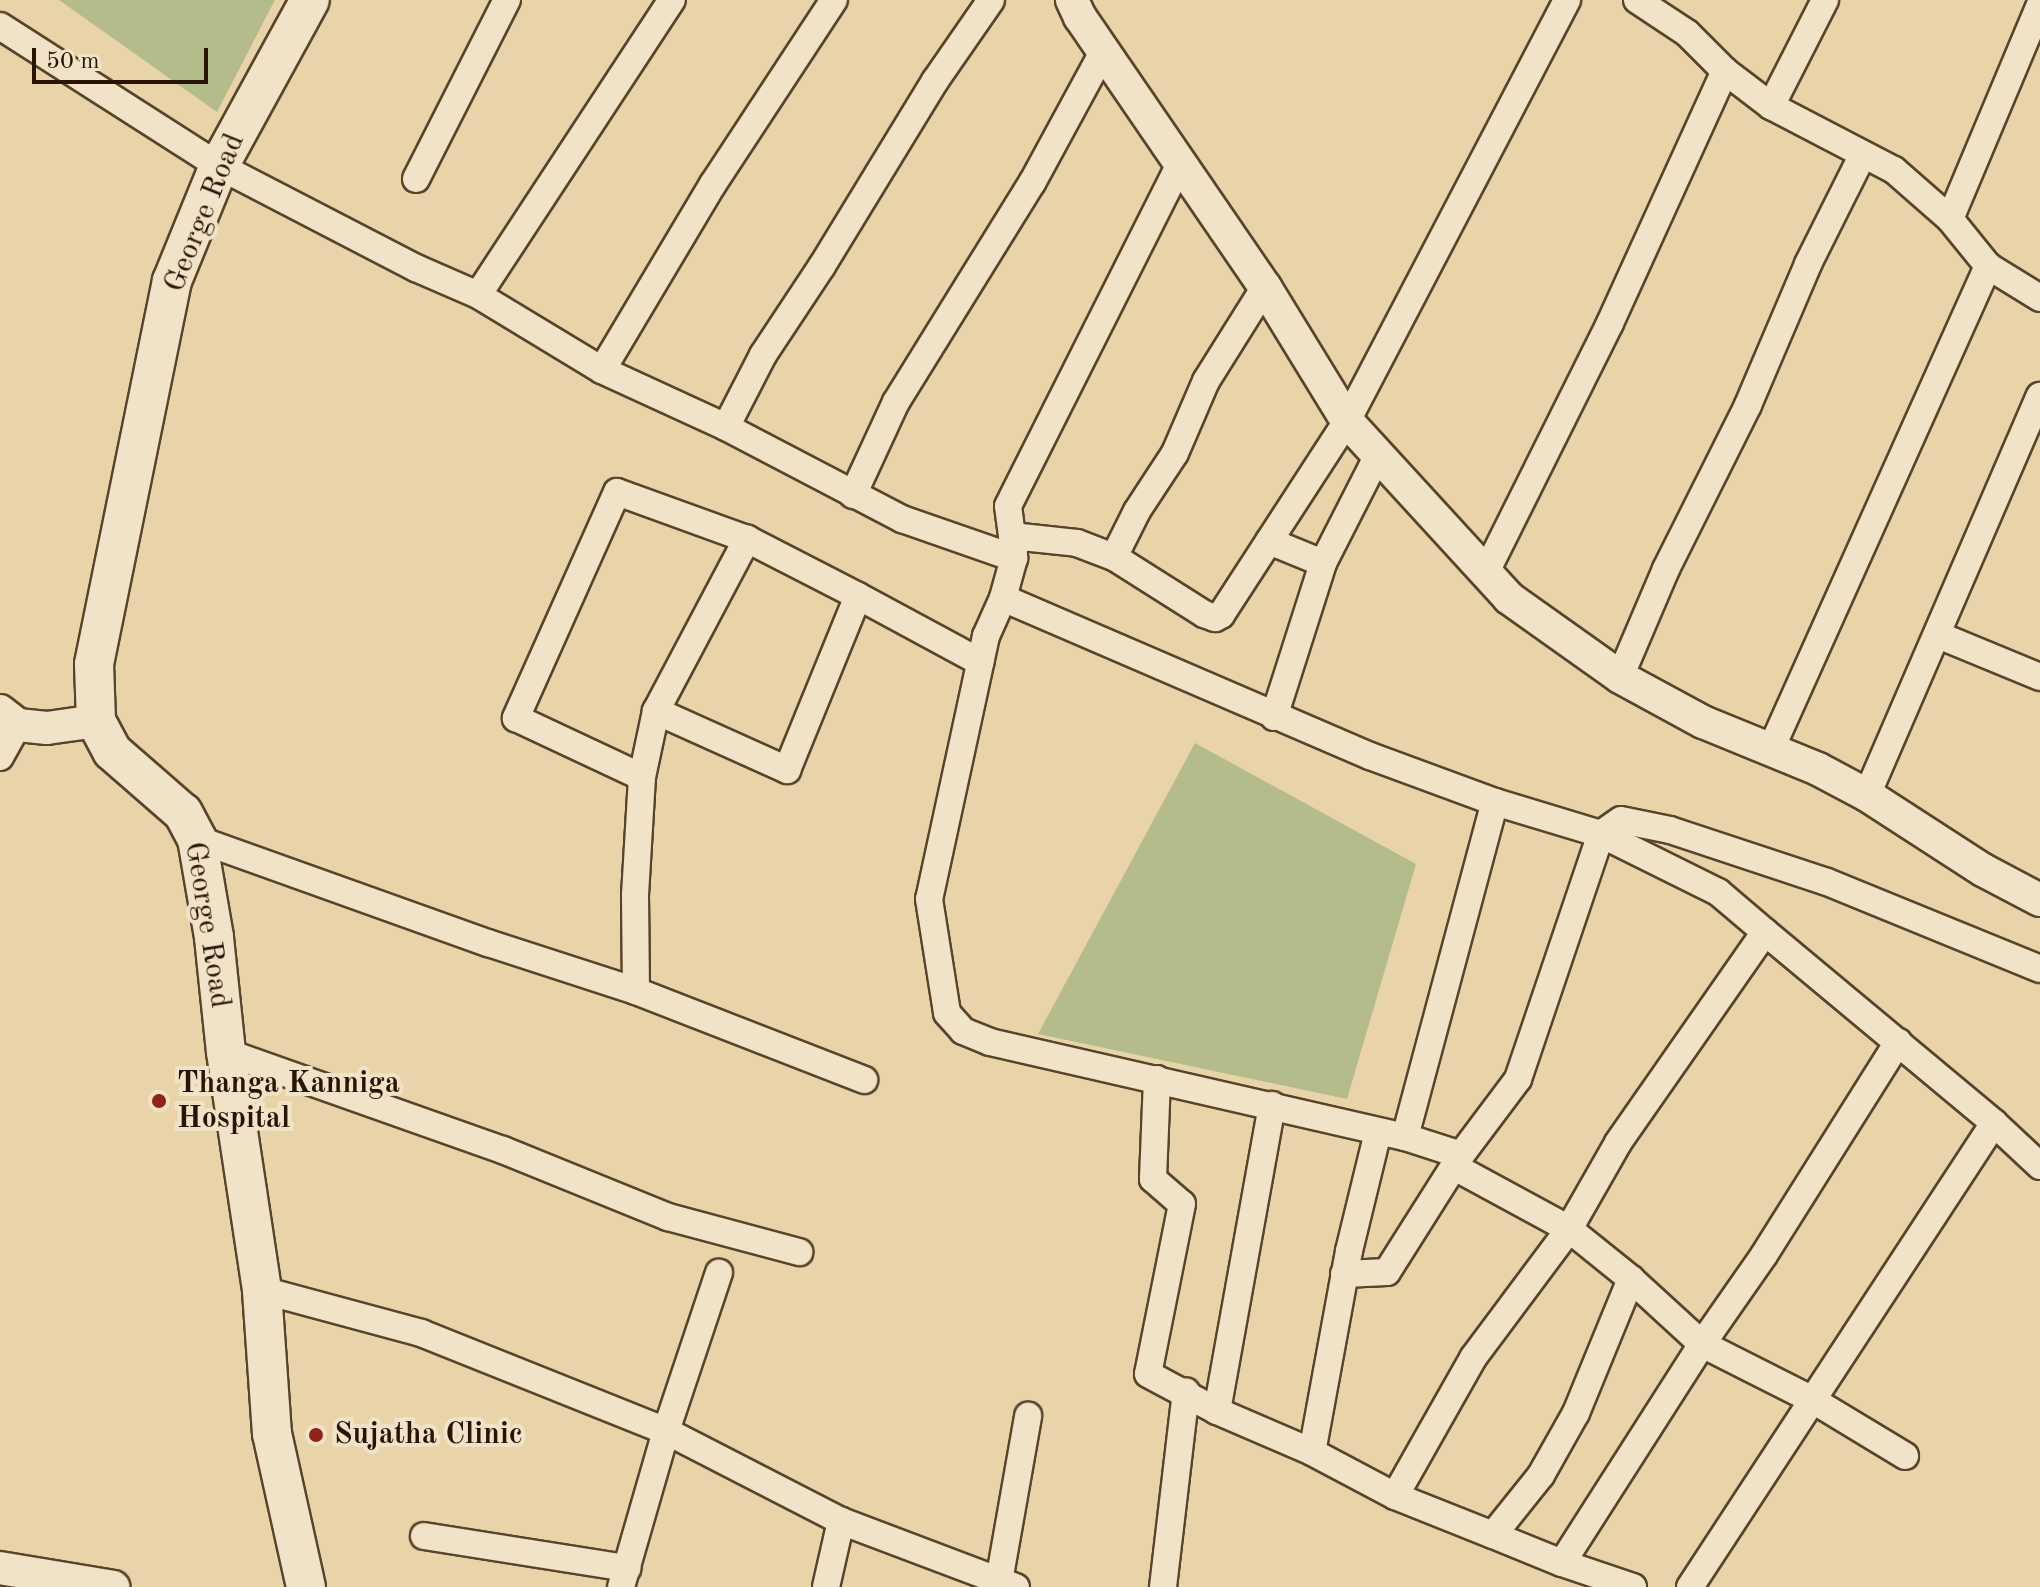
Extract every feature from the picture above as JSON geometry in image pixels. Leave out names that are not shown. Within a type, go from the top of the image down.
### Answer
[{"type":"main road","name":"George Road","points":[[306,1587],[272,1434],[262,1290],[226,1052],[214,937],[197,839],[183,813],[112,751],[96,721],[94,664],[172,281],[219,166],[310,0]]},
{"type":"street","points":[[416,179],[507,0]]},
{"type":"street","points":[[602,370],[713,184],[834,0]]},
{"type":"street","points":[[726,427],[763,355],[853,217],[935,81],[991,0]]},
{"type":"street","points":[[1072,0],[1103,52],[1265,287],[1347,421],[1377,457],[1447,526],[1509,598],[1620,677],[1703,722],[1771,749],[1867,795],[1983,870],[2040,900]]},
{"type":"street","points":[[0,26],[219,166],[416,268],[478,295],[602,370],[726,427],[902,519],[1013,547],[1077,543],[1114,557],[1215,618],[1229,608],[1347,421],[1567,0]]},
{"type":"street","points":[[1637,0],[1687,33],[1725,71],[1771,106],[1894,170],[1950,219],[1988,266],[2040,298]]},
{"type":"street","points":[[1771,106],[1825,0]]},
{"type":"street","points":[[478,295],[665,3]]},
{"type":"street","points":[[1950,219],[2040,5]]},
{"type":"street","points":[[853,495],[896,402],[1032,183],[1103,52]]},
{"type":"street","points":[[1486,572],[1610,323],[1725,71]]},
{"type":"street","points":[[1620,677],[1666,569],[1748,405],[1808,264],[1862,156]]},
{"type":"street","points":[[1181,162],[1008,506],[1013,547],[1003,598],[986,636],[929,899],[947,1013],[963,1031],[990,1042],[1405,1137],[1458,1161],[1569,1229],[1631,1279],[1702,1344],[1811,1399],[1905,1456]]},
{"type":"street","points":[[1771,749],[1988,266]]},
{"type":"street","points":[[1114,557],[1137,511],[1175,453],[1206,381],[1265,287]]},
{"type":"street","points":[[1867,795],[2040,396]]},
{"type":"street","points":[[1274,717],[1323,563],[1377,457]]},
{"type":"street","points":[[642,777],[516,718],[617,492],[747,539],[980,662]]},
{"type":"street","points":[[636,991],[635,895],[642,777],[656,711],[747,539]]},
{"type":"street","points":[[1269,541],[1323,563]]},
{"type":"street","points":[[656,711],[787,770],[858,596]]},
{"type":"street","points":[[1003,598],[1274,717],[1495,802],[1601,834],[1718,892],[1994,1123],[2040,1166]]},
{"type":"street","points":[[1938,635],[2040,677]]},
{"type":"street","points":[[0,757],[9,718],[47,728],[96,721]]},
{"type":"street","points":[[1405,1137],[1495,802]]},
{"type":"street","points":[[1344,1274],[1387,1272],[1458,1161],[1518,1079],[1601,834],[1621,820],[1670,830],[1827,882],[2040,969]]},
{"type":"street","points":[[197,839],[636,991],[864,1080]]},
{"type":"street","points":[[1395,1496],[1473,1358],[1569,1229],[1618,1143],[1765,932]]},
{"type":"street","points":[[1562,1563],[1702,1344],[1764,1255],[1898,1042]]},
{"type":"street","points":[[226,1052],[503,1150],[668,1217],[799,1252]]},
{"type":"street","points":[[1157,1079],[1153,1179],[1182,1204],[1148,1374],[1186,1391],[1217,1411],[1312,1452],[1395,1496],[1562,1563],[1633,1587]]},
{"type":"street","points":[[1217,1411],[1272,1105]]},
{"type":"street","points":[[1690,1587],[1994,1123]]},
{"type":"street","points":[[1312,1452],[1344,1274],[1378,1132]]},
{"type":"street","points":[[424,1536],[624,1577],[666,1431],[719,1273]]},
{"type":"street","points":[[1493,1535],[1541,1475],[1576,1413],[1631,1279]]},
{"type":"street","points":[[262,1290],[421,1333],[666,1431],[841,1521],[1004,1585],[1028,1416]]},
{"type":"street","points":[[1163,1587],[1186,1391]]},
{"type":"street","points":[[826,1587],[841,1521]]},
{"type":"street","points":[[0,1568],[43,1581],[113,1587]]},
{"type":"green space","points":[[59,0],[275,0],[217,112]]},
{"type":"green space","points":[[1195,743],[1416,864],[1347,1099],[1038,1034]]},
{"type":"place","name":"Thanga Kanniga Hospital","points":[[159,1101]]},
{"type":"place","name":"Sujatha Clinic","points":[[316,1435]]}]
